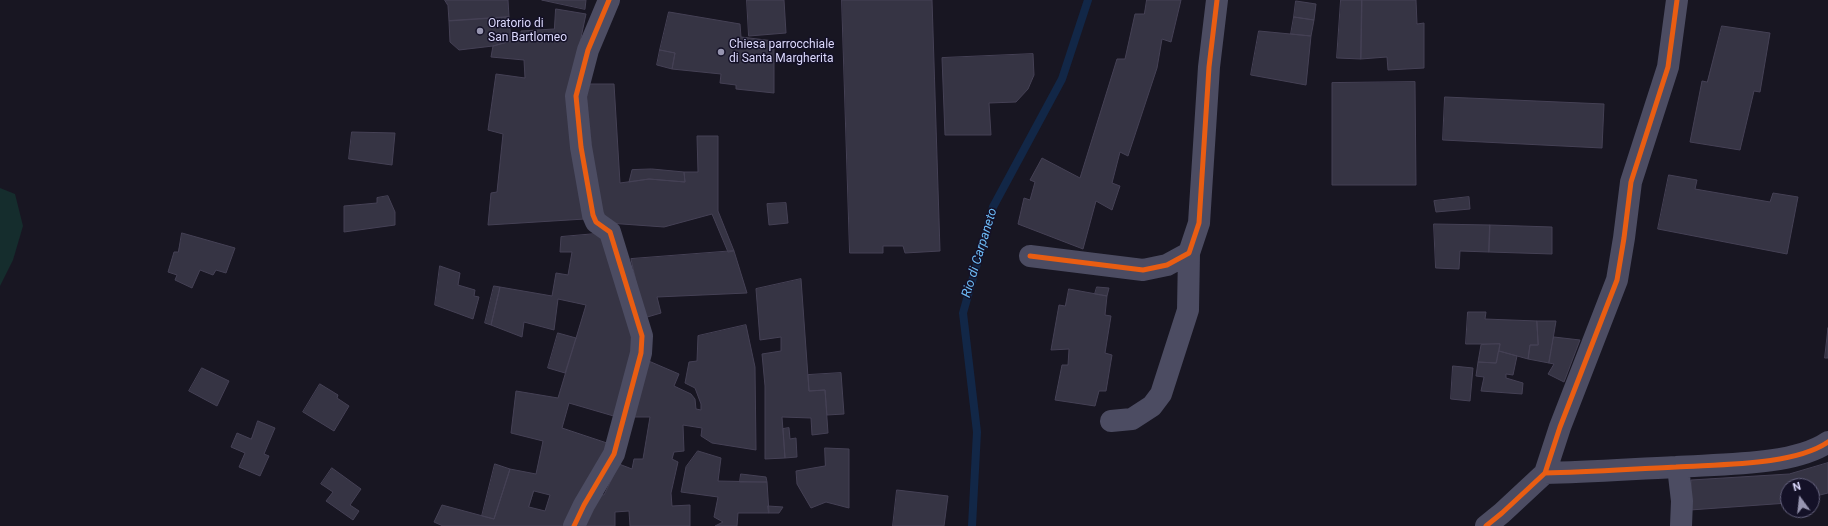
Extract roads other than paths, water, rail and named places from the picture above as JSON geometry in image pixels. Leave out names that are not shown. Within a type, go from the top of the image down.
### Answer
[{"type":"street","points":[[574,526],[584,505],[614,454],[641,353],[642,336],[610,232],[596,222],[593,216],[581,147],[576,96],[588,50],[609,0]]},
{"type":"street","points":[[1111,421],[1132,419],[1152,406],[1161,394],[1188,310],[1189,253],[1199,223],[1209,67],[1217,0]]},
{"type":"street","points":[[1486,526],[1544,473],[1560,427],[1617,280],[1631,182],[1668,67],[1677,0]]},
{"type":"street","points":[[1030,256],[1143,270],[1167,265],[1189,253]]},
{"type":"street","points":[[1544,473],[1724,465],[1788,458],[1820,448],[1828,442]]},
{"type":"street","points":[[1678,467],[1682,501],[1681,526]]},
{"type":"waterway","name":"Rio di Carpaneto","points":[[972,526],[977,432],[963,313],[993,207],[1062,79],[1088,0]]},
{"type":"place","name":"Oratorio di San Bartlomeo","points":[[480,31]]},
{"type":"place","name":"Chiesa parrocchiale di Santa Margherita","points":[[721,52]]}]
